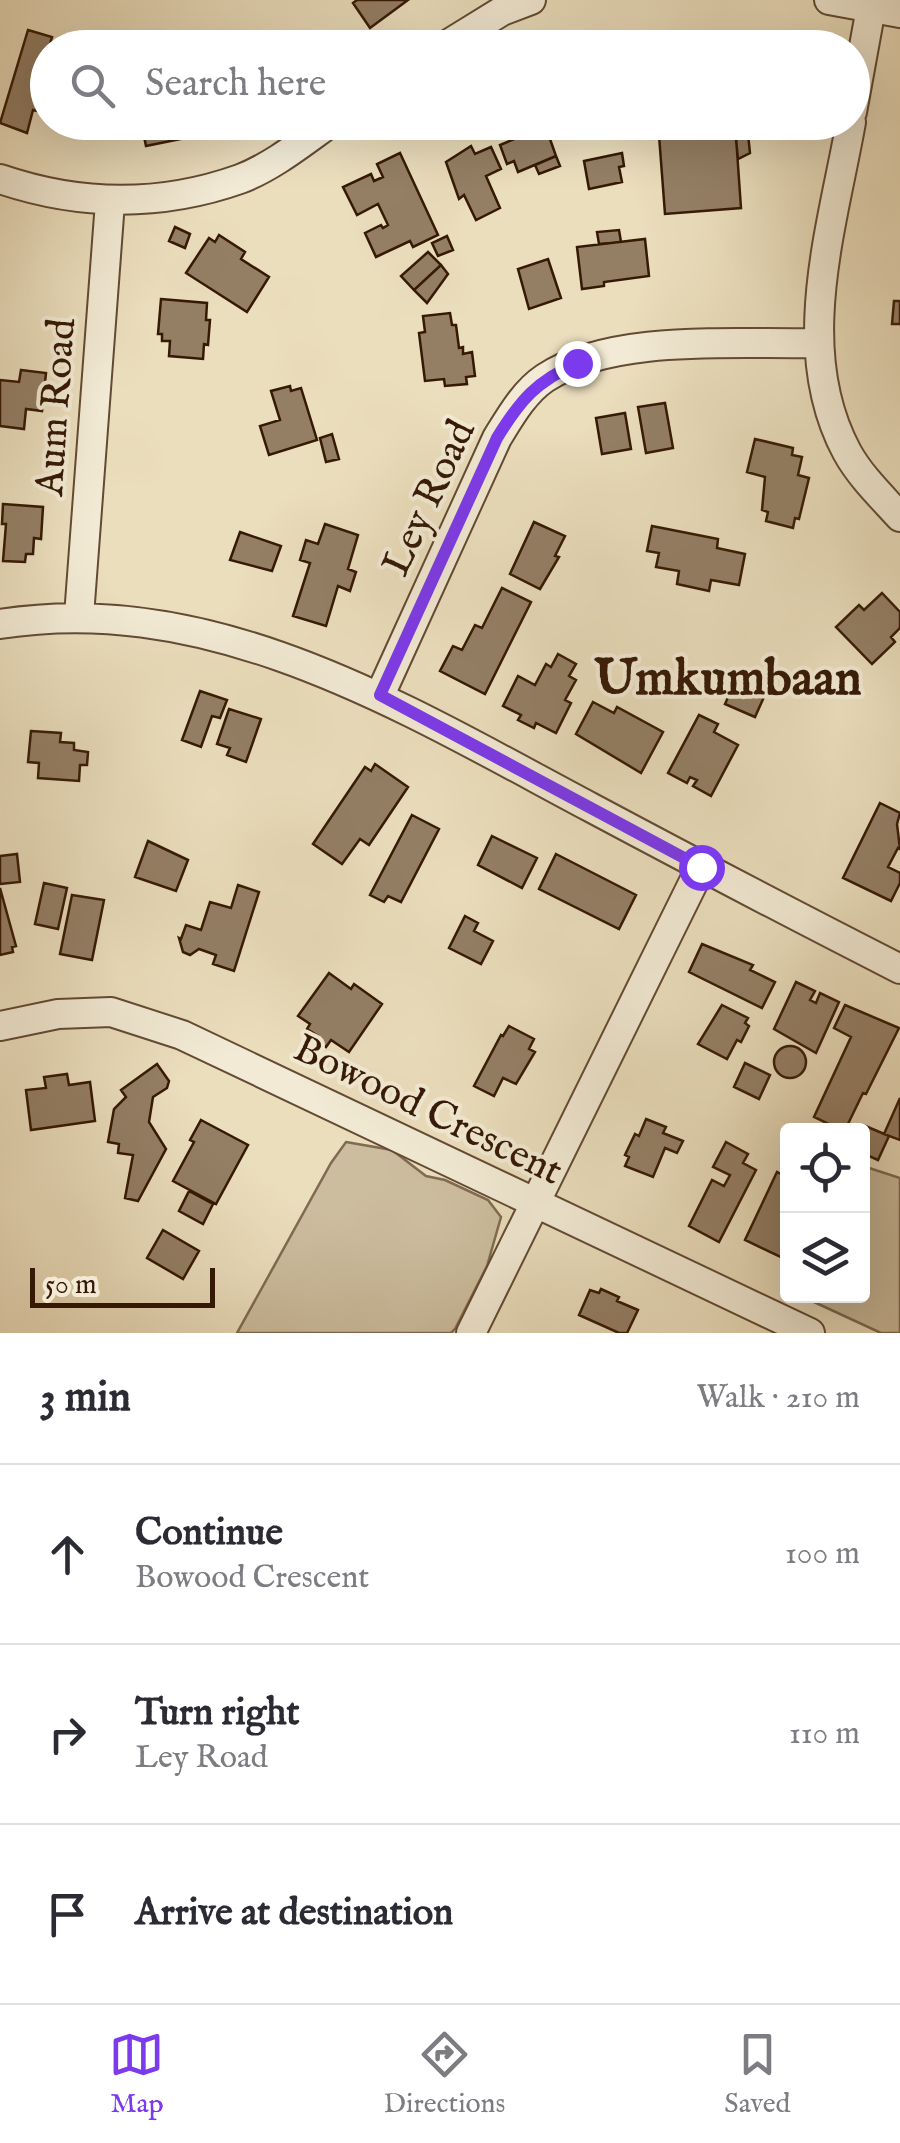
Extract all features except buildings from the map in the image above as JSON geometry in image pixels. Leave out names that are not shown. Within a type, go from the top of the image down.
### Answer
[{"type":"street","points":[[470,30],[502,10],[531,0]]},
{"type":"street","points":[[828,0],[900,13]]},
{"type":"street","points":[[867,30],[871,8]]},
{"type":"street","points":[[0,179],[36,192],[110,202],[178,194],[242,178],[303,140]]},
{"type":"street","points":[[848,140],[821,295],[818,343],[824,388],[848,454],[900,517]]},
{"type":"street","name":"Aum Road","points":[[79,616],[110,202]]},
{"type":"street","name":"Ley Road","points":[[380,695],[497,438],[518,404],[544,378],[616,350],[818,343]]},
{"type":"street","points":[[0,624],[79,616],[190,631],[235,642],[380,695],[900,969]]},
{"type":"street","points":[[471,1333],[701,867]]},
{"type":"street","name":"Bowood Crescent","points":[[0,1026],[58,1014],[112,1012],[148,1022],[810,1333]]},
{"type":"shaded area","points":[[346,1142],[392,1150],[426,1176],[445,1180],[488,1200],[501,1217],[487,1266],[455,1329],[451,1333],[237,1333],[331,1163]]},
{"type":"shaded area","points":[[870,1168],[900,1178],[900,1333],[881,1333],[816,1303],[870,1303]]},
{"type":"district","name":"Umkumbaan","points":[[728,676]]},
{"type":"route","points":[[577,363],[544,378],[518,404],[497,438],[380,695],[701,867]]}]
